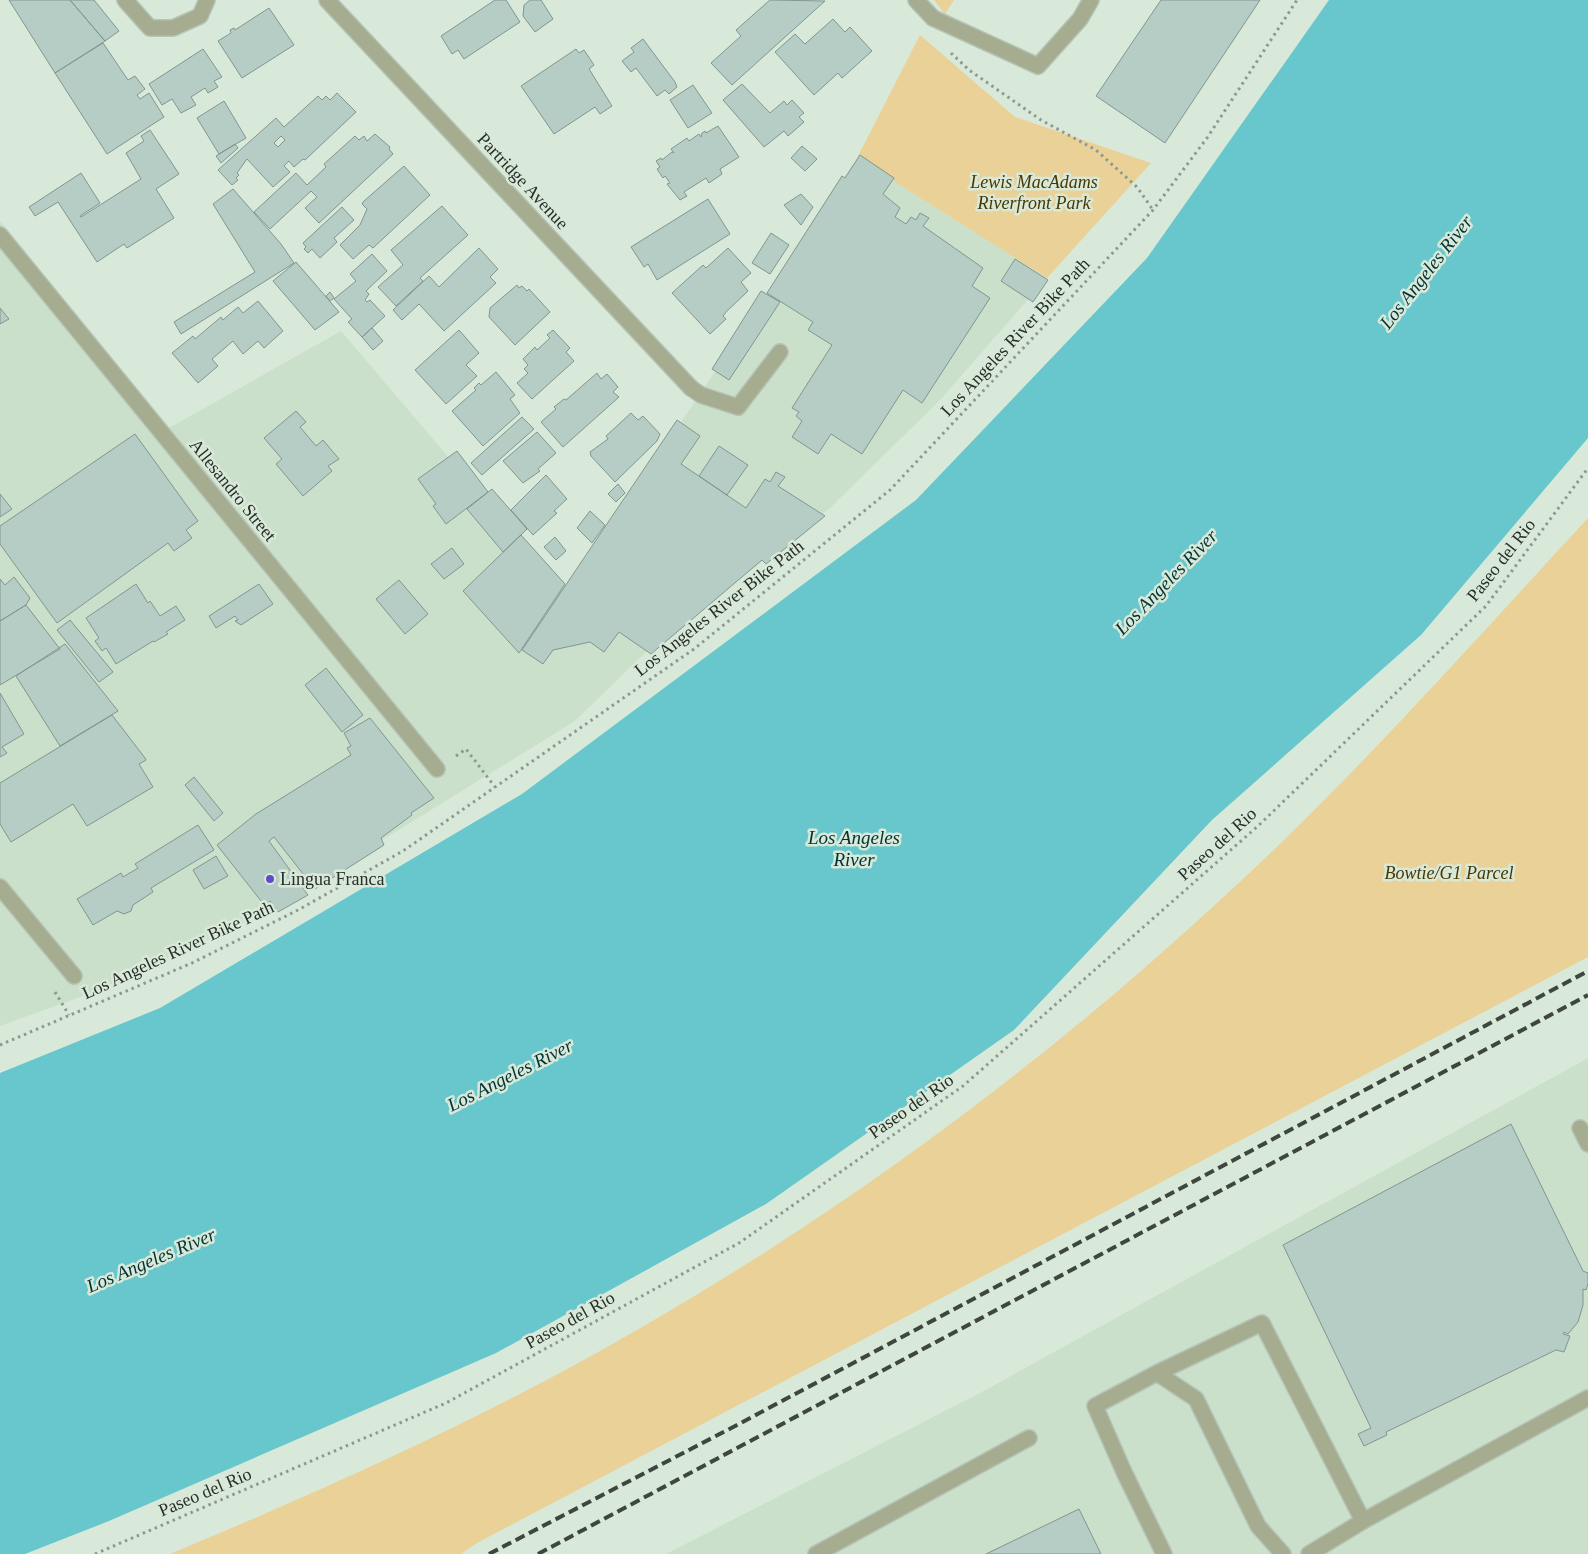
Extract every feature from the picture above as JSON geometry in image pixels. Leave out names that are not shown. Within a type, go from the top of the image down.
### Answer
[{"type":"street","points":[[125,0],[150,28],[173,28],[200,16],[207,0]]},
{"type":"street","name":"Partridge Avenue","points":[[327,0],[691,388],[701,395],[738,407],[780,352]]},
{"type":"street","points":[[916,0],[933,18],[1038,66],[1080,19],[1091,0]]},
{"type":"street","name":"Allesandro Street","points":[[0,235],[438,769]]},
{"type":"street","points":[[0,887],[74,976]]},
{"type":"street","points":[[1580,1128],[1588,1144]]},
{"type":"street","points":[[1164,1554],[1124,1472],[1095,1406],[1157,1373],[1262,1323],[1363,1521]]},
{"type":"street","points":[[1157,1373],[1196,1399],[1258,1526],[1283,1554]]},
{"type":"street","points":[[1308,1554],[1363,1521],[1588,1398]]},
{"type":"street","points":[[816,1554],[1029,1438]]},
{"type":"path","name":"Los Angeles River Bike Path","points":[[0,1045],[192,963],[298,910],[403,851],[694,649],[890,490],[1153,210],[1207,138],[1297,0]]},
{"type":"path","points":[[949,52],[969,70],[1041,120],[1096,150],[1137,187],[1153,210]]},
{"type":"path","name":"Paseo del Rio","points":[[95,1554],[454,1398],[739,1243],[963,1086],[1258,826],[1486,606],[1588,468]]},
{"type":"path","points":[[438,769],[466,749],[495,787]]},
{"type":"shaded area","points":[[857,158],[1047,278],[940,400],[830,508],[645,653],[575,721],[261,915],[94,992],[0,1026],[0,221],[169,428],[341,331],[566,595]]},
{"type":"shaded area","points":[[1588,1058],[1588,1554],[666,1554],[978,1394]]},
{"type":"green space","points":[[934,0],[954,0],[945,14]]},
{"type":"green space","name":"Lewis MacAdams Riverfront Park","points":[[920,35],[1015,117],[1151,163],[1047,278],[857,158]]},
{"type":"green space","name":"Bowtie/G1 Parcel","points":[[1588,518],[1588,957],[477,1543],[461,1554],[170,1554],[366,1469],[463,1423],[558,1374],[647,1325],[734,1272],[819,1217],[902,1159],[984,1099],[1064,1036],[1142,971],[1217,903],[1314,811],[1407,715]]},
{"type":"water","name":"Los Angeles River","points":[[1329,0],[1588,0],[1588,438],[1421,635],[1212,820],[1014,1030],[766,1204],[496,1353],[109,1521],[25,1554],[0,1554],[0,1073],[160,1008],[522,794],[916,500],[1147,258]]},
{"type":"building","points":[[9,0],[70,0],[105,41],[55,73]]},
{"type":"building","points":[[70,0],[94,0],[119,31],[105,41]]},
{"type":"building","points":[[495,0],[506,0],[520,22],[464,59],[458,50],[452,54],[441,36]]},
{"type":"building","points":[[530,0],[541,0],[553,19],[535,32],[523,16],[524,5]]},
{"type":"building","points":[[770,0],[825,1],[732,85],[711,63],[741,36],[736,30]]},
{"type":"building","points":[[1161,0],[1260,0],[1165,143],[1096,96]]},
{"type":"building","points":[[269,8],[294,45],[242,78],[218,41],[231,33],[230,30],[234,28],[235,30]]},
{"type":"building","points":[[833,19],[845,32],[850,27],[872,51],[842,78],[838,73],[814,95],[775,52],[795,34],[805,44]]},
{"type":"building","points":[[643,39],[675,82],[677,87],[669,94],[665,90],[657,96],[636,68],[631,72],[622,61],[634,52],[631,48]]},
{"type":"building","points":[[103,43],[128,80],[135,76],[145,89],[137,95],[140,99],[149,93],[164,117],[107,154],[55,73]]},
{"type":"building","points":[[203,49],[222,77],[214,81],[218,87],[208,93],[205,88],[191,97],[196,105],[181,113],[172,99],[162,105],[149,84]]},
{"type":"building","points":[[576,49],[579,53],[584,50],[594,65],[589,69],[612,106],[600,114],[595,107],[554,134],[521,86]]},
{"type":"building","points":[[742,84],[770,113],[784,101],[787,105],[792,100],[804,113],[799,117],[804,122],[788,136],[784,131],[764,147],[723,100]]},
{"type":"building","points":[[693,85],[712,113],[688,128],[670,100]]},
{"type":"building","points":[[337,93],[356,112],[305,160],[303,159],[294,167],[289,161],[284,166],[290,172],[273,187],[247,159],[237,173],[239,175],[236,178],[238,180],[232,185],[218,170],[276,118],[284,127],[318,96],[322,100],[326,96],[330,100]],"holes":[[[281,136],[285,140],[278,147],[274,143]]]},
{"type":"building","points":[[224,101],[246,138],[219,154],[197,118]]},
{"type":"building","points":[[718,126],[739,157],[720,169],[722,174],[709,183],[706,178],[684,192],[687,196],[680,200],[667,184],[670,183],[665,176],[663,178],[657,169],[660,167],[656,161],[661,158],[662,160],[672,152],[674,153],[671,149],[687,138],[689,141],[699,134],[701,137],[705,131],[706,133]]},
{"type":"building","points":[[150,130],[179,174],[156,189],[174,218],[127,248],[124,244],[97,262],[58,202],[35,216],[29,207],[81,173],[100,203],[81,217],[141,179],[126,153],[144,141],[141,136]]},
{"type":"building","points":[[375,134],[390,147],[389,149],[393,154],[319,223],[305,208],[317,197],[311,191],[270,229],[254,212],[296,173],[307,185],[326,167],[324,164],[355,136],[359,140],[364,136],[367,141]]},
{"type":"building","points":[[235,144],[238,148],[221,163],[216,156]]},
{"type":"building","points":[[802,146],[817,159],[805,171],[791,158]]},
{"type":"building","points":[[860,155],[894,178],[883,194],[900,208],[895,217],[906,224],[911,217],[916,220],[920,213],[929,218],[923,226],[983,268],[972,286],[990,298],[922,403],[903,390],[862,454],[831,434],[818,454],[792,437],[802,421],[796,416],[799,412],[792,408],[832,345],[808,330],[813,322],[767,293],[842,176],[845,178]]},
{"type":"building","points":[[404,166],[430,195],[373,248],[369,245],[353,259],[340,245],[360,225],[367,209],[362,204]]},
{"type":"building","points":[[233,189],[281,244],[294,263],[181,334],[174,322],[255,272],[213,204]]},
{"type":"building","points":[[801,194],[813,207],[801,225],[784,205]]},
{"type":"building","points":[[708,199],[730,234],[657,280],[648,264],[644,267],[631,247]]},
{"type":"building","points":[[442,206],[468,235],[420,278],[423,281],[396,306],[378,287],[403,265],[391,250]]},
{"type":"building","points":[[342,207],[354,220],[334,238],[337,242],[320,258],[312,249],[308,253],[304,249],[306,247],[303,243]]},
{"type":"building","points":[[771,233],[789,245],[770,274],[752,263]]},
{"type":"building","points":[[479,248],[498,269],[490,277],[496,283],[444,331],[419,304],[402,320],[393,310],[429,276],[439,287]]},
{"type":"building","points":[[728,248],[751,273],[741,282],[748,291],[726,312],[723,316],[726,319],[710,334],[672,293],[703,265],[706,268]]},
{"type":"building","points":[[372,254],[387,271],[366,291],[369,294],[365,300],[367,302],[370,300],[385,316],[362,337],[348,322],[352,319],[334,299],[356,281],[350,274]]},
{"type":"building","points":[[1015,259],[1048,280],[1033,302],[1001,281]]},
{"type":"building","points":[[296,262],[339,312],[315,330],[273,281]]},
{"type":"building","points":[[517,285],[519,288],[522,286],[527,291],[529,289],[550,312],[515,345],[489,317],[490,308]]},
{"type":"building","points":[[761,291],[780,302],[729,380],[712,369]]},
{"type":"building","points":[[330,292],[334,298],[330,301],[326,296]]},
{"type":"building","points":[[258,301],[283,331],[264,348],[258,341],[243,354],[233,341],[212,359],[218,366],[198,383],[172,353],[193,336],[195,339],[221,317],[223,320],[238,307],[243,313]]},
{"type":"building","points":[[0,308],[9,319],[0,324]]},
{"type":"building","points":[[372,328],[383,341],[373,350],[362,337]]},
{"type":"building","points":[[459,330],[479,353],[466,365],[477,376],[446,404],[415,370]]},
{"type":"building","points":[[553,330],[570,348],[566,352],[574,361],[532,399],[517,383],[528,373],[524,369],[528,365],[523,359],[535,347],[537,350],[550,338],[547,335]]},
{"type":"building","points":[[496,372],[515,395],[510,399],[520,413],[483,446],[452,411],[476,390],[474,388],[479,383],[481,385]]},
{"type":"building","points":[[597,373],[601,379],[607,374],[618,387],[613,392],[619,397],[563,447],[541,422],[556,409],[554,407],[564,399],[566,400]]},
{"type":"building","points":[[296,411],[306,422],[300,427],[316,446],[323,440],[339,459],[328,466],[332,471],[303,496],[276,464],[282,459],[264,438]]},
{"type":"building","points":[[631,413],[638,420],[643,416],[660,434],[657,441],[615,482],[591,456],[590,452],[608,439],[606,436]]},
{"type":"building","points":[[522,417],[534,429],[482,475],[471,463]]},
{"type":"building","points":[[677,420],[700,436],[681,464],[746,508],[765,479],[770,482],[776,472],[785,477],[778,486],[825,516],[766,564],[762,560],[651,654],[619,632],[604,652],[590,642],[553,650],[543,664],[522,650]]},
{"type":"building","points":[[537,432],[556,453],[538,469],[540,471],[523,483],[503,461]]},
{"type":"building","points":[[135,434],[198,521],[186,530],[192,538],[174,551],[168,543],[57,623],[0,544],[0,526]]},
{"type":"building","points":[[719,446],[748,465],[727,495],[699,476]]},
{"type":"building","points":[[457,451],[488,492],[446,524],[433,506],[436,504],[418,479]]},
{"type":"building","points":[[546,475],[567,499],[554,511],[557,513],[533,535],[511,510]]},
{"type":"building","points":[[618,484],[625,493],[616,502],[608,494]]},
{"type":"building","points":[[492,489],[527,529],[503,552],[467,509]]},
{"type":"building","points":[[0,494],[12,509],[0,517]]},
{"type":"building","points":[[590,511],[605,525],[592,543],[577,528]]},
{"type":"building","points":[[521,535],[565,584],[519,653],[463,591]]},
{"type":"building","points":[[555,537],[566,551],[556,560],[544,547]]},
{"type":"building","points":[[452,548],[464,564],[444,579],[431,564]]},
{"type":"building","points":[[14,577],[30,598],[26,605],[0,621],[0,579],[5,585]]},
{"type":"building","points":[[399,580],[428,614],[405,634],[376,599]]},
{"type":"building","points":[[136,584],[148,603],[150,601],[160,616],[176,606],[185,620],[166,632],[168,634],[116,664],[106,648],[102,651],[95,641],[99,638],[86,618]]},
{"type":"building","points":[[259,584],[273,604],[241,625],[235,621],[238,620],[235,616],[216,628],[209,616]]},
{"type":"building","points":[[26,605],[60,649],[0,685],[0,621]]},
{"type":"building","points":[[70,620],[113,672],[99,682],[57,630]]},
{"type":"building","points":[[65,644],[118,711],[60,746],[16,676]]},
{"type":"building","points":[[326,668],[363,715],[342,732],[305,685]]},
{"type":"building","points":[[0,693],[24,734],[2,747],[7,753],[0,757]]},
{"type":"building","points":[[112,715],[145,758],[146,760],[139,764],[153,787],[87,826],[73,804],[11,842],[0,824],[0,783]]},
{"type":"building","points":[[370,718],[434,798],[411,813],[412,815],[381,838],[384,845],[315,889],[274,837],[269,841],[308,895],[278,912],[270,901],[265,906],[217,845],[256,814],[351,755],[347,748],[351,746],[344,733]]},
{"type":"building","points":[[194,777],[223,813],[214,821],[185,785]]},
{"type":"building","points":[[198,825],[214,850],[151,888],[153,892],[133,905],[131,911],[124,914],[117,911],[93,925],[77,899],[121,873],[123,877],[138,868],[135,864]]},
{"type":"building","points":[[216,856],[228,876],[204,889],[193,870]]},
{"type":"building","points":[[1511,1124],[1583,1271],[1588,1273],[1588,1284],[1586,1290],[1583,1289],[1583,1305],[1578,1322],[1568,1334],[1564,1332],[1563,1334],[1570,1336],[1564,1352],[1556,1350],[1386,1432],[1387,1435],[1364,1446],[1358,1434],[1371,1428],[1283,1245]]},
{"type":"building","points":[[1079,1509],[1101,1554],[986,1554]]},
{"type":"railway","points":[[489,1554],[737,1425],[1588,971]]},
{"type":"railway","points":[[538,1554],[1588,995]]},
{"type":"place","name":"Lingua Franca","points":[[270,879]]}]
